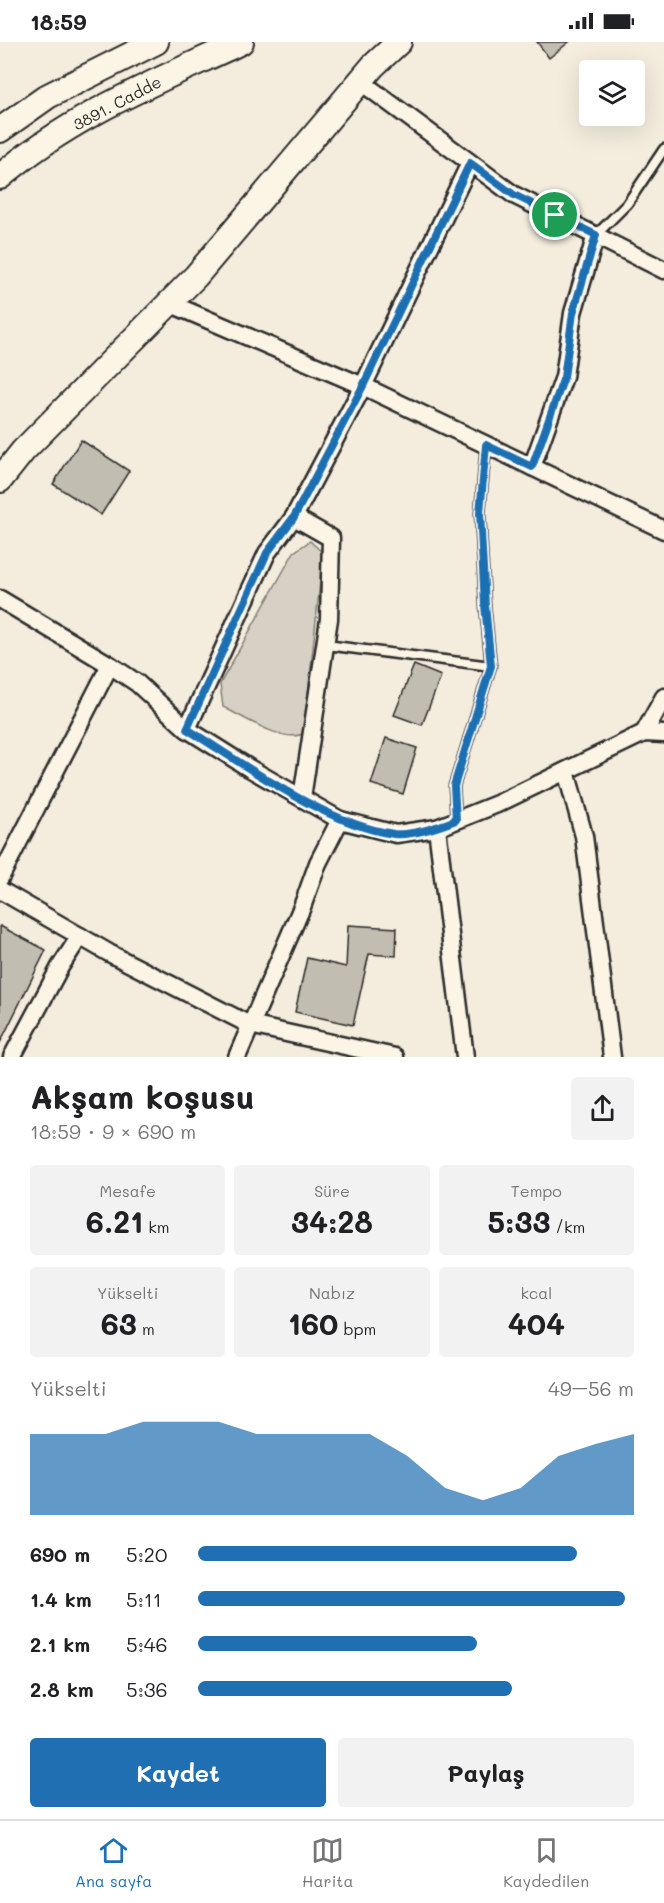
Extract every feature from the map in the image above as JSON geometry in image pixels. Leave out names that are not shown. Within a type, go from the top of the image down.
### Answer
[{"type":"main road","points":[[0,130],[57,91],[156,42]]},
{"type":"main road","name":"3891. Cadde","points":[[0,177],[44,143],[115,100],[241,42]]},
{"type":"main road","points":[[0,480],[23,451],[196,276],[360,81],[399,42]]},
{"type":"street","points":[[360,81],[514,195],[664,270]]},
{"type":"street","points":[[187,729],[267,553],[294,517],[363,386],[470,163]]},
{"type":"street","points":[[532,467],[564,377],[573,313],[596,235]]},
{"type":"street","points":[[170,303],[363,386],[664,530]]},
{"type":"street","points":[[294,517],[331,538],[332,572],[326,645],[302,798]]},
{"type":"street","points":[[0,599],[111,665],[137,683],[187,729],[302,798],[340,820],[396,834],[437,828],[497,804],[644,733],[664,734]]},
{"type":"street","points":[[0,878],[111,665]]},
{"type":"street","points":[[644,733],[664,697]]},
{"type":"street","points":[[566,771],[584,836],[612,1057]]},
{"type":"street","points":[[237,1057],[302,907],[318,863],[340,820]]},
{"type":"street","points":[[437,828],[465,1057]]},
{"type":"street","points":[[0,890],[80,936],[250,1025],[395,1057]]},
{"type":"street","points":[[12,1057],[60,967],[80,936]]},
{"type":"lane","points":[[596,235],[627,204],[664,149]]},
{"type":"lane","points":[[456,820],[454,786],[491,666],[480,513],[486,445]]},
{"type":"lane","points":[[326,645],[491,666]]},
{"type":"shaded area","points":[[310,541],[323,553],[304,733],[296,736],[264,728],[223,707],[220,684],[294,552]]},
{"type":"building","points":[[537,42],[569,42],[549,58]]},
{"type":"building","points":[[81,440],[129,471],[101,515],[53,484]]},
{"type":"building","points":[[414,665],[441,676],[422,725],[394,715]]},
{"type":"building","points":[[386,738],[417,748],[403,794],[371,784]]},
{"type":"building","points":[[348,925],[397,928],[396,956],[369,954],[353,1025],[295,1012],[307,958],[346,967]]},
{"type":"building","points":[[0,926],[46,950],[0,1043]]},
{"type":"route","points":[[470,163],[514,195],[555,215],[596,235],[573,313],[564,377],[532,467],[486,445],[480,513],[491,666],[469,731],[454,786],[456,820],[437,828],[396,834],[340,820],[249,768],[187,729],[267,553],[294,517],[363,386],[470,163]]}]
